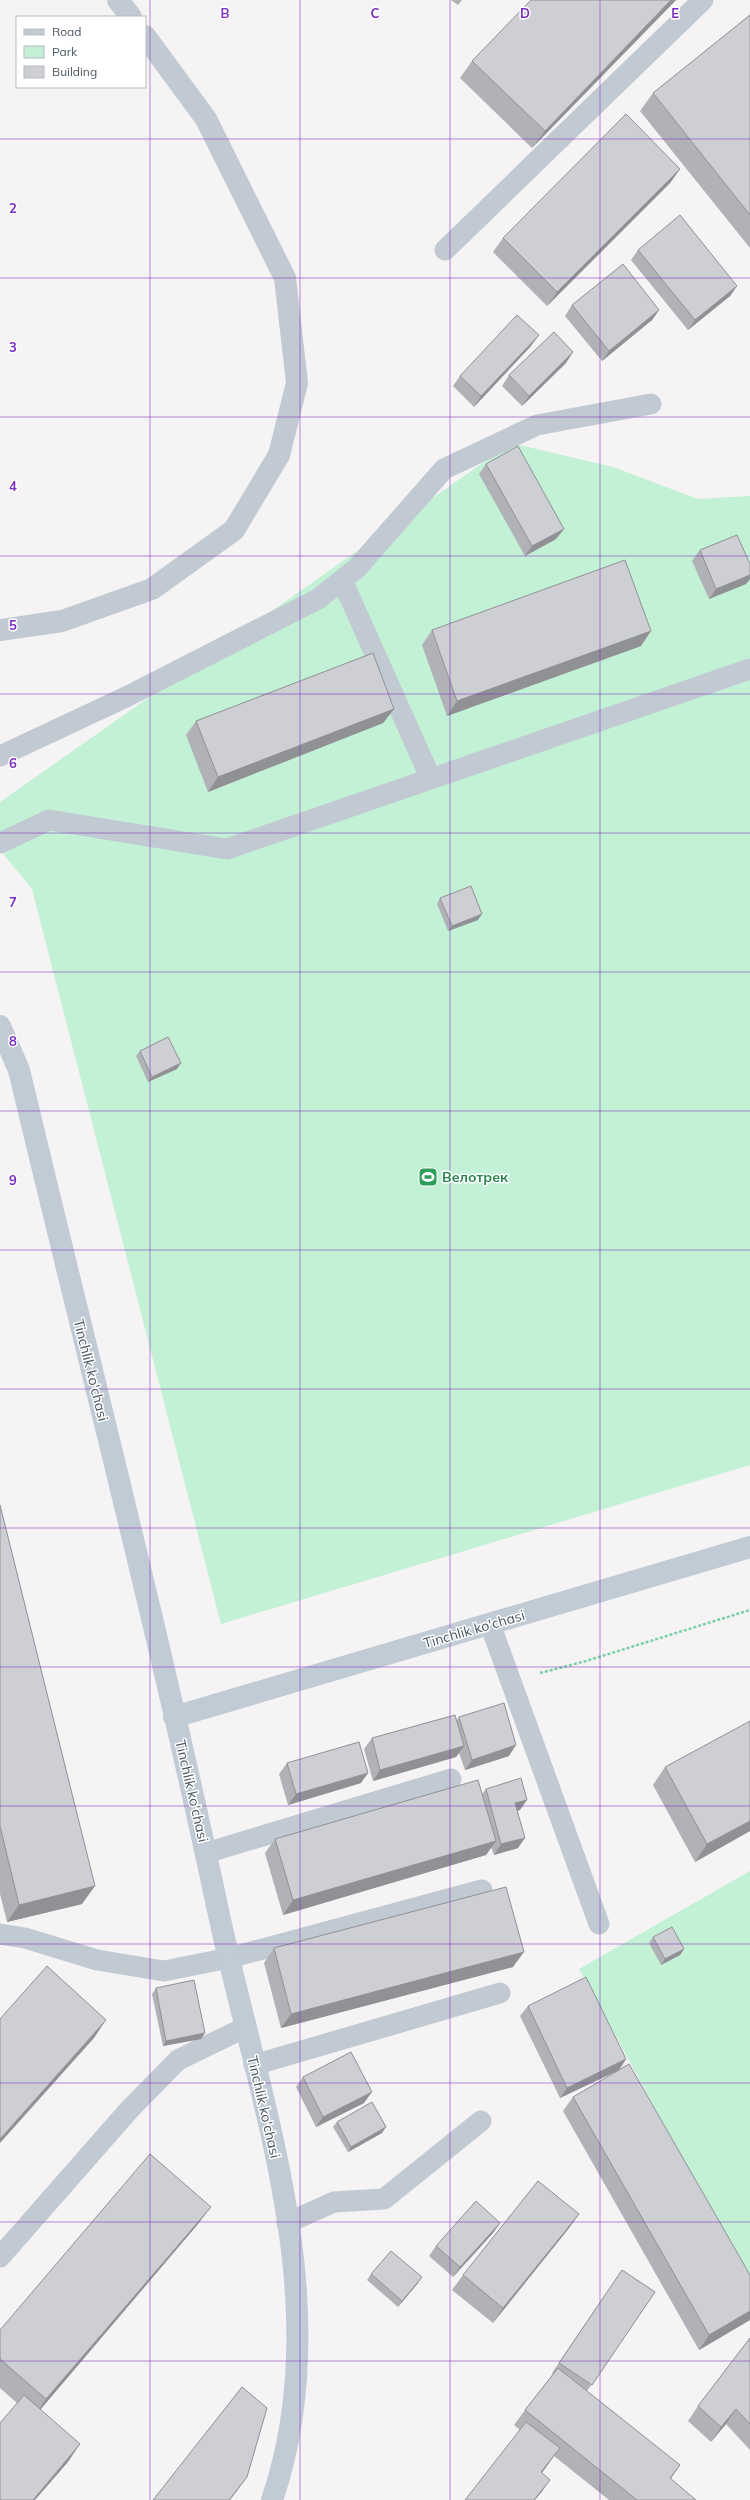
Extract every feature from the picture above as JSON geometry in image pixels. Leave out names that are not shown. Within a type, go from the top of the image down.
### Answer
[{"type":"street","points":[[118,0],[130,16]]},
{"type":"street","points":[[0,630],[62,621],[152,589],[234,530],[279,455],[297,383],[285,278],[206,118],[146,37]]},
{"type":"street","name":"Tinchlik ko'chasi","points":[[0,1026],[18,1070],[174,1717],[276,2158],[297,2287],[296,2381],[288,2443],[272,2500]]},
{"type":"street","name":"Tinchlik ko'chasi","points":[[174,1717],[750,1547]]},
{"type":"lane","points":[[445,250],[703,0]]},
{"type":"lane","points":[[0,756],[128,696],[318,599],[356,568],[444,469],[537,425],[651,404]]},
{"type":"lane","points":[[342,580],[431,779]]},
{"type":"lane","points":[[0,843],[49,820],[227,849],[750,669]]},
{"type":"lane","points":[[490,1624],[598,1924]]},
{"type":"lane","points":[[206,1853],[451,1778]]},
{"type":"lane","points":[[0,1934],[25,1938],[97,1960],[164,1971],[229,1958],[482,1890]]},
{"type":"lane","points":[[254,2066],[500,1993]]},
{"type":"lane","points":[[0,2257],[129,2110],[178,2060],[246,2027]]},
{"type":"lane","points":[[287,2223],[334,2202],[384,2200],[481,2121]]},
{"type":"path","points":[[510,1680],[586,1661],[750,1610]]},
{"type":"green space","name":"Велотрек","points":[[511,443],[613,467],[698,499],[750,496],[750,1465],[221,1624],[32,889],[0,850],[0,802]]},
{"type":"green space","points":[[750,1871],[750,2282],[579,1969]]},
{"type":"building","points":[[531,0],[671,0],[545,131],[472,61]]},
{"type":"building","points":[[750,15],[750,215],[653,93]]},
{"type":"building","points":[[626,114],[680,169],[557,292],[503,238]]},
{"type":"building","points":[[680,215],[737,286],[695,320],[638,250]]},
{"type":"building","points":[[623,264],[659,310],[609,351],[572,305]]},
{"type":"building","points":[[517,315],[539,335],[481,396],[460,376]]},
{"type":"building","points":[[554,332],[573,352],[529,396],[509,375]]},
{"type":"building","points":[[518,446],[564,529],[532,546],[486,464]]},
{"type":"building","points":[[737,535],[750,564],[750,575],[716,589],[700,550]]},
{"type":"building","points":[[625,560],[651,631],[457,701],[432,630]]},
{"type":"building","points":[[373,653],[394,709],[218,777],[196,721]]},
{"type":"building","points":[[471,886],[482,914],[452,926],[440,898]]},
{"type":"building","points":[[168,1037],[181,1063],[152,1077],[140,1051]]},
{"type":"building","points":[[0,1505],[95,1886],[19,1905],[0,1826]]},
{"type":"building","points":[[504,1703],[516,1745],[472,1760],[459,1717]]},
{"type":"building","points":[[455,1715],[464,1746],[380,1770],[372,1738]]},
{"type":"building","points":[[750,1721],[750,1821],[707,1844],[665,1767]]},
{"type":"building","points":[[359,1742],[368,1773],[296,1794],[287,1763]]},
{"type":"building","points":[[521,1778],[527,1800],[515,1803],[525,1838],[501,1844],[486,1789]]},
{"type":"building","points":[[478,1780],[496,1841],[293,1900],[275,1839]]},
{"type":"building","points":[[506,1887],[524,1952],[291,2014],[274,1948]]},
{"type":"building","points":[[672,1927],[684,1949],[665,1959],[653,1937]]},
{"type":"building","points":[[47,1966],[106,2020],[0,2139],[0,2019]]},
{"type":"building","points":[[586,1977],[626,2059],[567,2088],[528,2006]]},
{"type":"building","points":[[194,1980],[205,2033],[166,2041],[156,1988]]},
{"type":"building","points":[[351,2052],[372,2092],[323,2117],[303,2077]]},
{"type":"building","points":[[629,2064],[750,2275],[750,2311],[709,2335],[573,2097]]},
{"type":"building","points":[[372,2102],[386,2127],[351,2147],[337,2122]]},
{"type":"building","points":[[150,2154],[211,2207],[46,2399],[0,2359],[0,2330]]},
{"type":"building","points":[[538,2181],[579,2214],[503,2308],[463,2275]]},
{"type":"building","points":[[476,2201],[500,2223],[460,2267],[436,2246]]},
{"type":"building","points":[[391,2251],[422,2277],[402,2301],[371,2274]]},
{"type":"building","points":[[622,2270],[655,2292],[592,2385],[559,2363]]},
{"type":"building","points":[[750,2338],[750,2424],[736,2409],[721,2427],[698,2406]]},
{"type":"building","points":[[558,2368],[680,2465],[670,2478],[696,2500],[637,2500],[525,2410]]},
{"type":"building","points":[[242,2387],[267,2408],[247,2477],[229,2500],[153,2500]]},
{"type":"building","points":[[24,2395],[80,2444],[33,2500],[0,2500],[0,2423]]},
{"type":"building","points":[[526,2422],[560,2448],[541,2472],[550,2480],[534,2500],[465,2500]]},
{"type":"place","name":"Велотрек","points":[[428,1177]]}]
